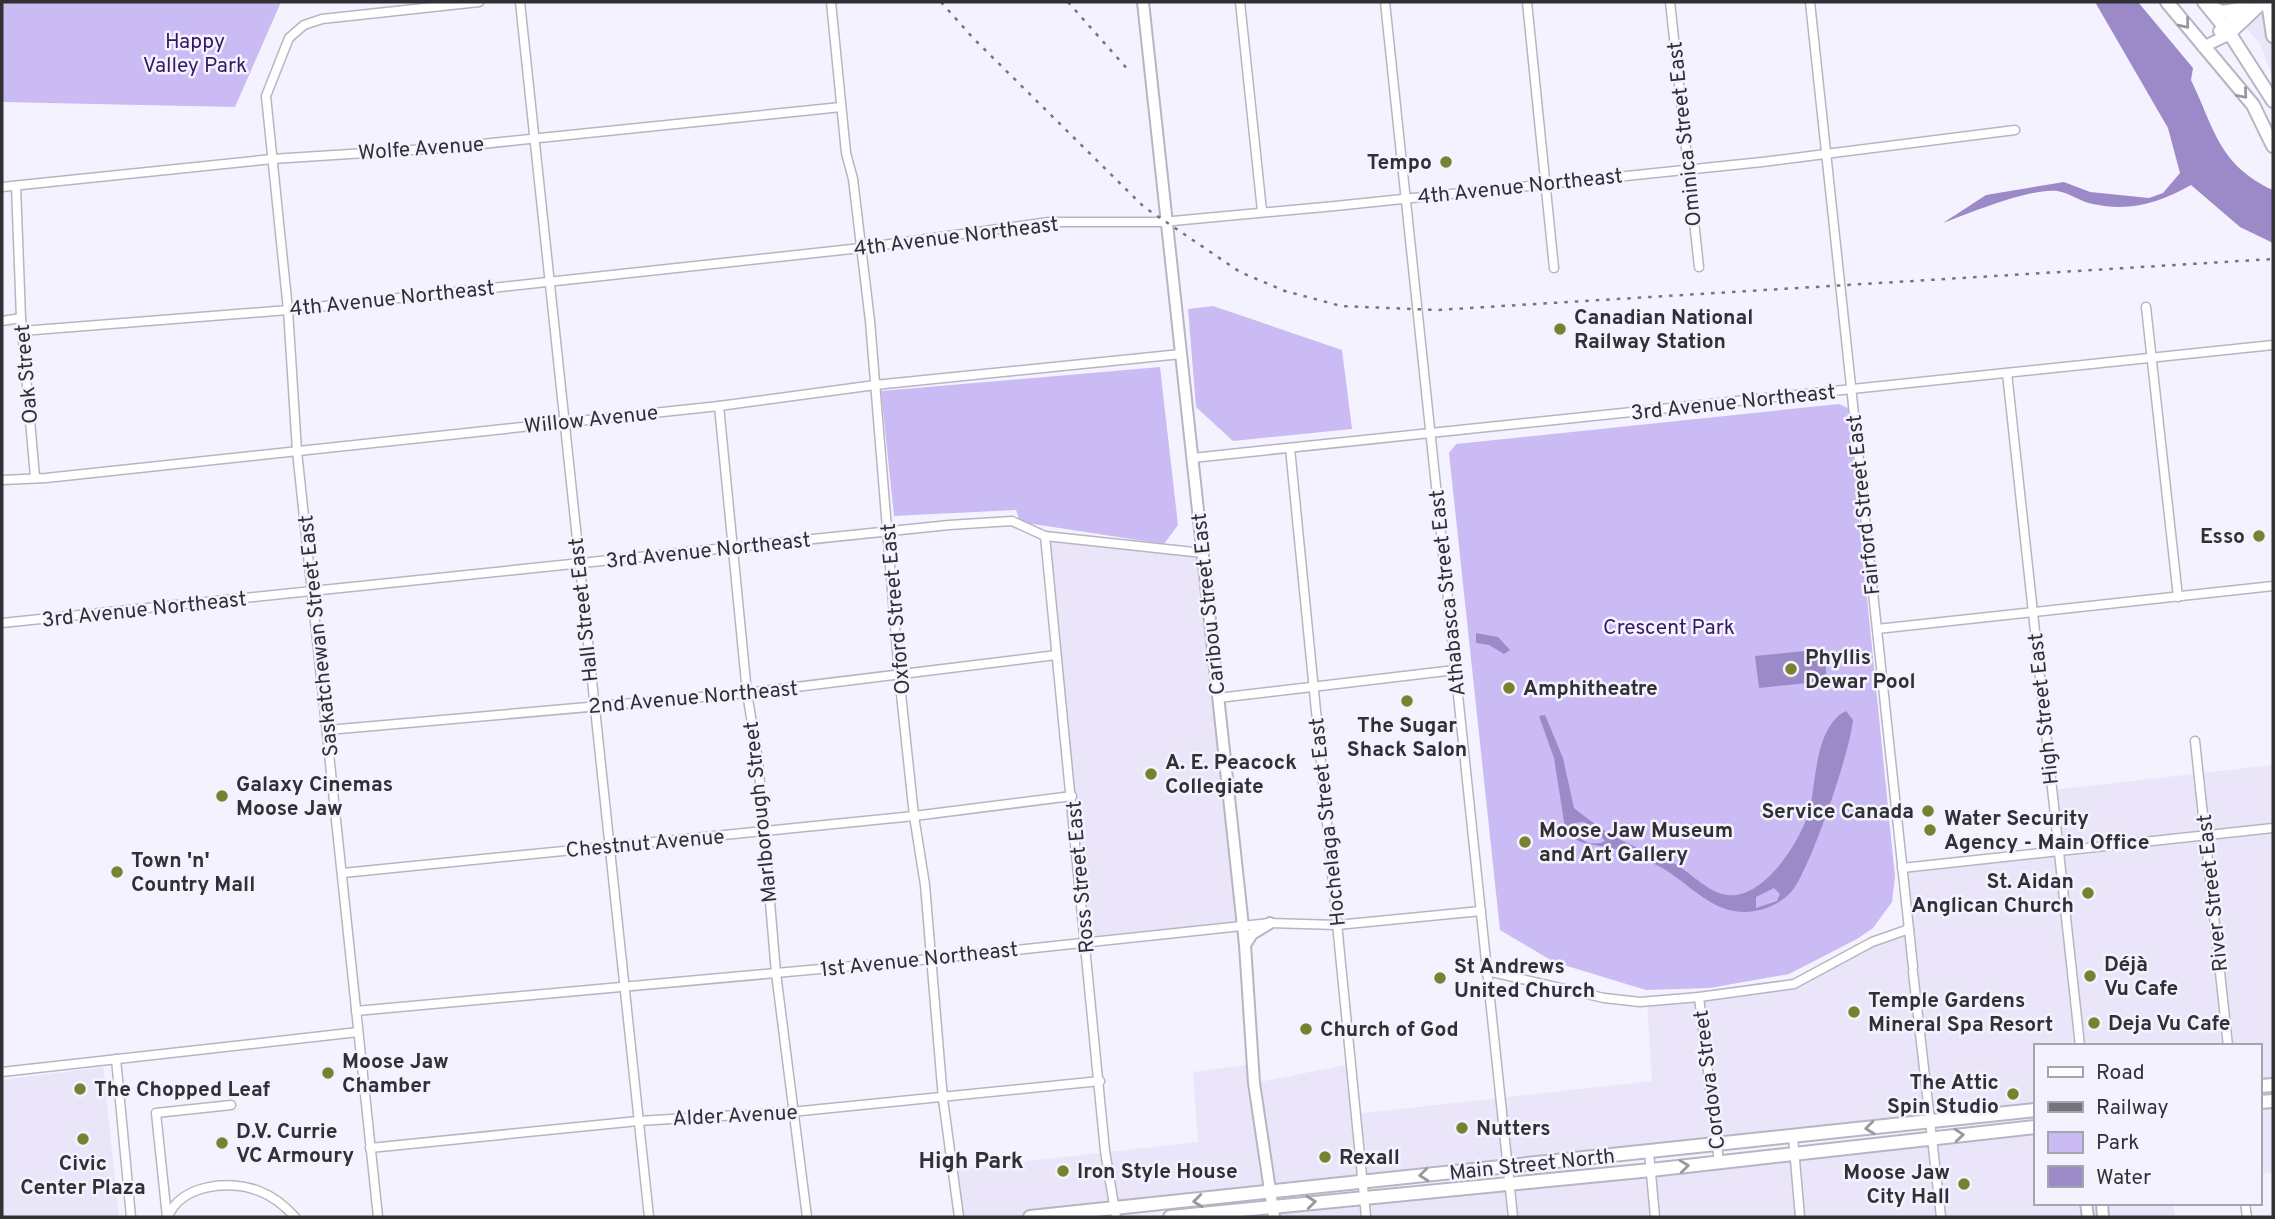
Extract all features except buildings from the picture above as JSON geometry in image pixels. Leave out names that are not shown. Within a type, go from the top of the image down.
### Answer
[{"type":"main road","points":[[2166,2],[2253,105],[2273,146]]},
{"type":"main road","points":[[2266,2],[2273,36]]},
{"type":"main road","points":[[2205,4],[2227,30],[2273,101]]},
{"type":"main road","points":[[2205,4],[2223,12],[2247,5]]},
{"type":"main road","name":"Main Street North","points":[[1030,1217],[1273,1206],[1362,1182],[2034,1110]]},
{"type":"main road","name":"Main Street North","points":[[1170,1217],[1651,1170],[2034,1127]]},
{"type":"street","name":"Saskatchewan Street East","points":[[378,1217],[297,451],[288,310],[266,96],[289,38],[304,25],[322,19],[479,2]]},
{"type":"street","name":"Hall Street East","points":[[520,2],[649,1217]]},
{"type":"street","name":"Oxford Street East","points":[[831,2],[841,107],[861,248],[899,675],[914,816],[925,885],[943,1099],[959,1217]]},
{"type":"street","name":"Caribou Street East","points":[[1143,2],[1245,945],[1254,1083],[1273,1206]]},
{"type":"street","points":[[1240,2],[1262,211]]},
{"type":"street","name":"Athabasca Street East","points":[[1385,2],[1513,1217]]},
{"type":"street","points":[[1527,2],[1554,268]]},
{"type":"street","name":"Ominica Street East","points":[[1670,2],[1699,267]]},
{"type":"street","name":"Fairford Street East","points":[[1810,2],[1941,1217]]},
{"type":"street","points":[[2203,47],[2266,2]]},
{"type":"street","points":[[2227,30],[2247,5]]},
{"type":"street","name":"Wolfe Avenue","points":[[2,187],[272,159],[533,139],[841,107]]},
{"type":"street","name":"4th Avenue Northeast","points":[[22,331],[288,310],[861,248],[1049,222],[1167,222],[1545,184],[1826,154],[2014,130]]},
{"type":"street","name":"Oak Street","points":[[16,186],[21,318],[35,477]]},
{"type":"street","points":[[2146,307],[2178,597]]},
{"type":"street","points":[[2,321],[21,318]]},
{"type":"street","name":"3rd Avenue Northeast","points":[[1192,458],[2273,345]]},
{"type":"street","name":"Willow Avenue","points":[[2,480],[719,406],[875,384],[1181,354]]},
{"type":"street","name":"High Street East","points":[[2007,373],[2080,1044]]},
{"type":"street","name":"Marlborough Street","points":[[719,406],[747,693],[758,760],[791,1112],[807,1217]]},
{"type":"street","name":"Hochelaga Street East","points":[[1290,447],[1366,1217]]},
{"type":"street","name":"3rd Avenue Northeast","points":[[2,623],[888,531],[1012,522],[1045,536],[1203,553]]},
{"type":"street","name":"Ross Street East","points":[[1045,536],[1105,1151],[1115,1213]]},
{"type":"street","points":[[1877,629],[2273,586]]},
{"type":"street","name":"2nd Avenue Northeast","points":[[328,730],[747,693],[1056,655]]},
{"type":"street","points":[[1218,698],[1455,670]]},
{"type":"street","name":"River Street East","points":[[2195,741],[2228,1044]]},
{"type":"street","name":"Chestnut Avenue","points":[[343,873],[914,816],[1072,796]]},
{"type":"street","points":[[1902,868],[2273,828]]},
{"type":"street","name":"1st Avenue Northeast","points":[[356,1011],[931,959],[1270,923],[1337,925],[1481,911]]},
{"type":"street","points":[[1245,945],[1252,934],[1270,923]]},
{"type":"street","points":[[1487,971],[1604,998],[1640,1002],[1699,997],[1794,984],[1872,942],[1909,929]]},
{"type":"street","name":"Cordova Street","points":[[1699,997],[1719,1162]]},
{"type":"street","points":[[2,1072],[358,1032]]},
{"type":"street","points":[[117,1059],[131,1217]]},
{"type":"street","name":"Alder Avenue","points":[[370,1148],[638,1121],[943,1099],[1100,1082]]},
{"type":"street","points":[[167,1217],[156,1112],[231,1105]]},
{"type":"street","points":[[1793,1137],[1800,1217]]},
{"type":"street","points":[[1649,1152],[1656,1217]]},
{"type":"street","points":[[167,1217],[173,1204],[190,1191],[240,1185],[262,1191],[295,1217]]},
{"type":"shaded area","points":[[2224,2],[2273,2],[2273,78],[2260,44]]},
{"type":"shaded area","points":[[1045,536],[1203,553],[1242,928],[1085,941]]},
{"type":"shaded area","points":[[2273,765],[2273,1085],[2261,1086],[2261,1044],[2034,1044],[2034,1110],[1030,1217],[959,1217],[954,1169],[1198,1142],[1193,1072],[1254,1064],[1255,1083],[1350,1064],[1356,1114],[1652,1081],[1647,1001],[1794,984],[1872,942],[1908,929],[1902,868],[2058,851],[2052,790]]},
{"type":"shaded area","points":[[103,1067],[119,1217],[2,1217],[2,1080]]},
{"type":"shaded area","points":[[2273,1101],[2273,1173],[2261,1174],[2261,1102]]},
{"type":"shaded area","points":[[2034,1127],[2034,1205],[2173,1205],[2175,1217],[1170,1217]]},
{"type":"green space","name":"Happy Valley Park","points":[[2,2],[281,2],[235,107],[2,102]]},
{"type":"green space","points":[[1213,306],[1342,350],[1352,429],[1233,441],[1196,407],[1188,309]]},
{"type":"green space","points":[[1160,367],[1178,525],[1164,544],[1020,522],[1016,510],[894,516],[881,391]]},
{"type":"green space","name":"Crescent Park","points":[[1839,404],[1848,408],[1895,877],[1892,902],[1873,928],[1789,974],[1710,988],[1646,990],[1554,962],[1500,930],[1449,453],[1456,444]]},
{"type":"water","points":[[2095,2],[2138,2],[2193,68],[2191,80],[2221,144],[2241,169],[2273,190],[2273,243],[2240,227],[2191,185],[2156,201],[2119,207],[2093,204],[2057,191],[2031,193],[1943,223],[1986,195],[2064,182],[2090,192],[2149,198],[2163,193],[2180,173],[2168,128]]},
{"type":"water","points":[[1476,633],[1498,637],[1510,650],[1504,654],[1489,645],[1476,643]]},
{"type":"water","name":"Phyllis Dewar Pool","points":[[1824,649],[1827,681],[1759,688],[1755,656]]},
{"type":"water","points":[[1846,711],[1853,720],[1850,736],[1828,808],[1800,878],[1792,891],[1779,902],[1755,911],[1737,912],[1718,906],[1662,868],[1632,854],[1585,843],[1569,834],[1565,828],[1554,758],[1539,716],[1545,715],[1563,758],[1574,808],[1617,838],[1677,865],[1707,887],[1727,895],[1741,894],[1769,877],[1792,848],[1807,817],[1824,739],[1836,718]],"holes":[[[1583,822],[1593,826],[1605,841],[1594,844],[1578,836],[1572,827],[1575,823]],[[1774,888],[1780,894],[1777,901],[1756,908],[1756,897]]]},
{"type":"railway","points":[[941,2],[973,38],[1144,207],[1240,272],[1285,291],[1341,306],[1437,310],[2273,259]]},
{"type":"railway","points":[[1068,2],[1130,72]]},
{"type":"place","name":"Tempo","points":[[1446,162]]},
{"type":"place","name":"Canadian National Railway Station","points":[[1560,329]]},
{"type":"place","name":"Esso","points":[[2259,536]]},
{"type":"place","name":"Phyllis Dewar Pool","points":[[1791,669]]},
{"type":"place","name":"Amphitheatre","points":[[1509,688]]},
{"type":"place","name":"The Sugar Shack Salon","points":[[1407,701]]},
{"type":"place","name":"A. E. Peacock Collegiate","points":[[1151,774]]},
{"type":"place","name":"Galaxy Cinemas Moose Jaw","points":[[222,796]]},
{"type":"place","name":"Service Canada","points":[[1928,811]]},
{"type":"place","name":"Water Security Agency - Main Office","points":[[1930,830]]},
{"type":"place","name":"Moose Jaw Museum and Art Gallery","points":[[1525,842]]},
{"type":"place","name":"Town 'n' Country Mall","points":[[117,872]]},
{"type":"place","name":"St. Aidan Anglican Church","points":[[2088,893]]},
{"type":"place","name":"Déjà Vu Cafe","points":[[2090,976]]},
{"type":"place","name":"St Andrews United Church","points":[[1440,978]]},
{"type":"place","name":"Temple Gardens Mineral Spa Resort","points":[[1854,1012]]},
{"type":"place","name":"Deja Vu Cafe","points":[[2094,1023]]},
{"type":"place","name":"Church of God","points":[[1306,1029]]},
{"type":"place","name":"Moose Jaw Chamber","points":[[328,1073]]},
{"type":"place","name":"The Chopped Leaf","points":[[80,1089]]},
{"type":"place","name":"The Attic Spin Studio","points":[[2013,1094]]},
{"type":"place","name":"Nutters","points":[[1462,1128]]},
{"type":"place","name":"Civic Center Plaza","points":[[83,1139]]},
{"type":"place","name":"D.V. Currie VC Armoury","points":[[222,1143]]},
{"type":"place","name":"Rexall","points":[[1325,1157]]},
{"type":"place","name":"Iron Style House","points":[[1063,1171]]},
{"type":"place","name":"Moose Jaw City Hall","points":[[1964,1184]]},
{"type":"district","name":"High Park","points":[[971,1160]]}]
